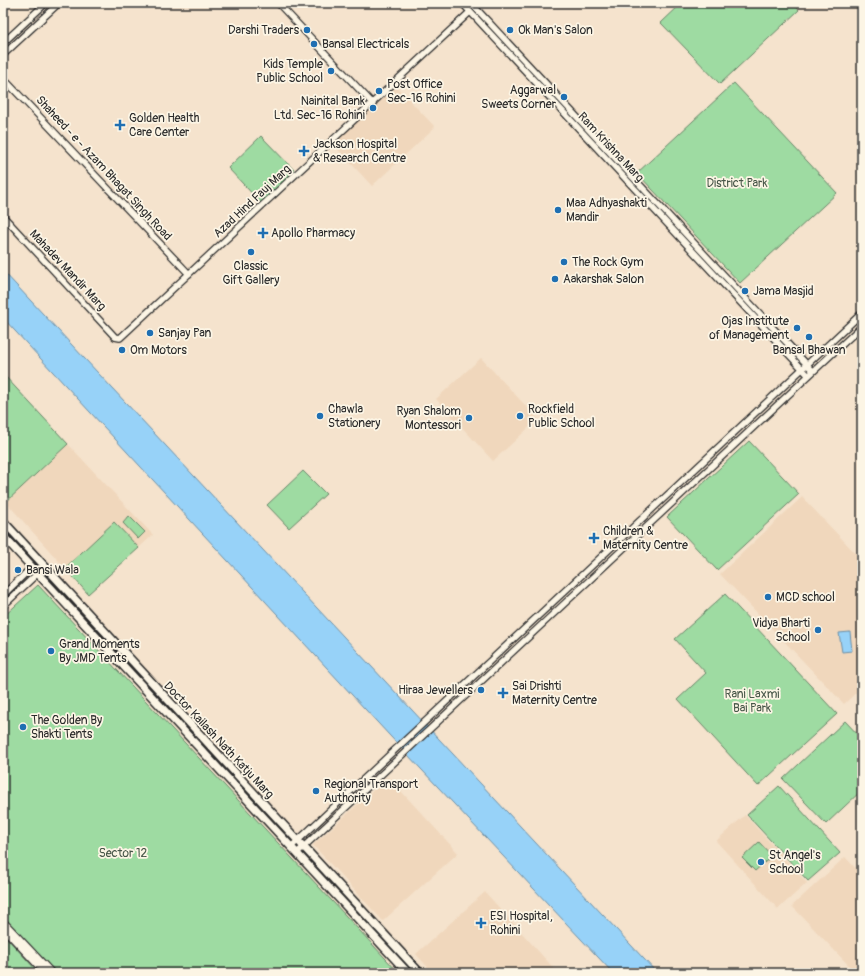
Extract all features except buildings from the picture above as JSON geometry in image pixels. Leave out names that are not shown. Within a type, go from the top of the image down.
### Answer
[{"type":"main road","name":"Doctor Kailash Nath Katju Marg","points":[[3,521],[294,844],[297,853],[408,973]]},
{"type":"main road","name":"Doctor Kailash Nath Katju Marg","points":[[3,536],[92,632],[294,844],[303,847],[420,973]]},
{"type":"main road","points":[[92,632],[99,626]]},
{"type":"street","points":[[3,43],[46,3]]},
{"type":"street","points":[[3,55],[59,3]]},
{"type":"street","points":[[278,3],[373,104]]},
{"type":"street","name":"Ram Krishna Marg","points":[[462,3],[808,375]]},
{"type":"street","name":"Ram Krishna Marg","points":[[471,3],[813,371]]},
{"type":"street","name":"Azad Hind Fauj Marg","points":[[118,338],[122,337],[470,12]]},
{"type":"street","name":"Shaheed - e - Azam Bhagat Singh Road","points":[[3,78],[189,274]]},
{"type":"street","name":"Mahadev Mandir Marg","points":[[3,216],[115,337],[118,338]]},
{"type":"street","points":[[294,844],[862,313]]},
{"type":"street","points":[[297,853],[862,326]]},
{"type":"street","points":[[3,595],[32,567]]},
{"type":"street","points":[[3,606],[38,573]]},
{"type":"street","points":[[363,779],[369,786]]},
{"type":"street","points":[[3,920],[52,973]]},
{"type":"street","points":[[3,928],[45,973]]},
{"type":"shaded area","points":[[396,86],[435,127],[372,186],[333,144]]},
{"type":"shaded area","points":[[481,358],[538,419],[493,461],[436,399]]},
{"type":"shaded area","points":[[68,444],[153,535],[88,594],[6,502]]},
{"type":"shaded area","name":"Vidya Bharti School","points":[[802,497],[862,560],[862,687],[844,704],[720,574]]},
{"type":"shaded area","points":[[388,777],[458,853],[383,921],[313,845]]},
{"type":"shaded area","name":"St Angel's School","points":[[745,815],[807,883],[778,909],[716,841]]},
{"type":"shaded area","points":[[845,857],[862,875],[862,934],[859,936],[862,939],[862,973],[856,973],[792,906]]},
{"type":"shaded area","name":"ESI Hospital, Rohini","points":[[485,892],[558,973],[433,973],[416,954]]},
{"type":"green space","points":[[682,3],[792,3],[799,10],[720,84],[661,23]]},
{"type":"green space","name":"District Park","points":[[734,83],[837,193],[740,283],[637,173]]},
{"type":"green space","points":[[261,136],[295,171],[261,203],[228,168]]},
{"type":"green space","points":[[3,374],[68,444],[6,502],[3,499]]},
{"type":"green space","points":[[749,441],[799,494],[717,570],[667,517]]},
{"type":"green space","points":[[303,471],[326,494],[289,528],[267,505]]},
{"type":"green space","points":[[129,516],[145,532],[138,539],[123,523]]},
{"type":"green space","points":[[114,522],[139,548],[88,594],[65,568]]},
{"type":"green space","name":"Sector 12","points":[[38,585],[399,973],[55,973],[3,918],[3,617]]},
{"type":"green space","name":"Rani Laxmi Bai Park","points":[[725,594],[837,714],[758,786],[678,699],[706,673],[675,639]]},
{"type":"green space","points":[[845,721],[862,739],[862,790],[826,824],[783,779]]},
{"type":"green space","points":[[779,786],[840,853],[808,881],[747,815]]},
{"type":"green space","points":[[759,842],[772,856],[755,871],[742,858]]},
{"type":"green space","points":[[3,934],[39,973],[3,973]]},
{"type":"water","points":[[3,271],[657,973],[613,973],[390,736],[3,318]]},
{"type":"water","points":[[850,632],[852,651],[842,652],[839,633]]},
{"type":"place","name":"Darshi Traders","points":[[307,30]]},
{"type":"place","name":"Ok Man's Salon","points":[[510,30]]},
{"type":"place","name":"Bansal Electricals","points":[[314,44]]},
{"type":"place","name":"Kids Temple Public School","points":[[331,71]]},
{"type":"place","name":"Post Office Sec-16 Rohini","points":[[379,91]]},
{"type":"place","name":"Aggarwal Sweets Corner","points":[[564,97]]},
{"type":"place","name":"Nainital Bank Ltd. Sec-16 Rohini","points":[[373,108]]},
{"type":"place","name":"Golden Health Care Center","points":[[120,125]]},
{"type":"place","name":"Jackson Hospital & Research Centre","points":[[304,151]]},
{"type":"place","name":"Maa Adhyashakti Mandir","points":[[558,210]]},
{"type":"place","name":"Apollo Pharmacy","points":[[263,233]]},
{"type":"place","name":"Classic Gift Gallery","points":[[251,252]]},
{"type":"place","name":"The Rock Gym","points":[[564,262]]},
{"type":"place","name":"Aakarshak Salon","points":[[555,279]]},
{"type":"place","name":"Jama Masjid","points":[[745,291]]},
{"type":"place","name":"Ojas Institute of Management","points":[[797,328]]},
{"type":"place","name":"Sanjay Pan","points":[[150,333]]},
{"type":"place","name":"Bansal Bhawan","points":[[809,337]]},
{"type":"place","name":"Om Motors","points":[[122,350]]},
{"type":"place","name":"Chawla Stationery","points":[[320,416]]},
{"type":"place","name":"Rockfield Public School","points":[[520,416]]},
{"type":"place","name":"Ryan Shalom Montessori","points":[[469,418]]},
{"type":"place","name":"Children & Maternity Centre","points":[[594,538]]},
{"type":"place","name":"Bansi Wala","points":[[18,570]]},
{"type":"place","name":"MCD school","points":[[768,597]]},
{"type":"place","name":"Vidya Bharti School","points":[[818,630]]},
{"type":"place","name":"Grand Moments By JMD Tents","points":[[51,651]]},
{"type":"place","name":"Hiraa Jewellers","points":[[481,690]]},
{"type":"place","name":"Sai Drishti Maternity Centre","points":[[503,693]]},
{"type":"place","name":"The Golden By Shakti Tents","points":[[23,727]]},
{"type":"place","name":"Regional Transport Authority","points":[[316,791]]},
{"type":"place","name":"St Angel's School","points":[[761,862]]},
{"type":"place","name":"ESI Hospital, Rohini","points":[[481,923]]}]
